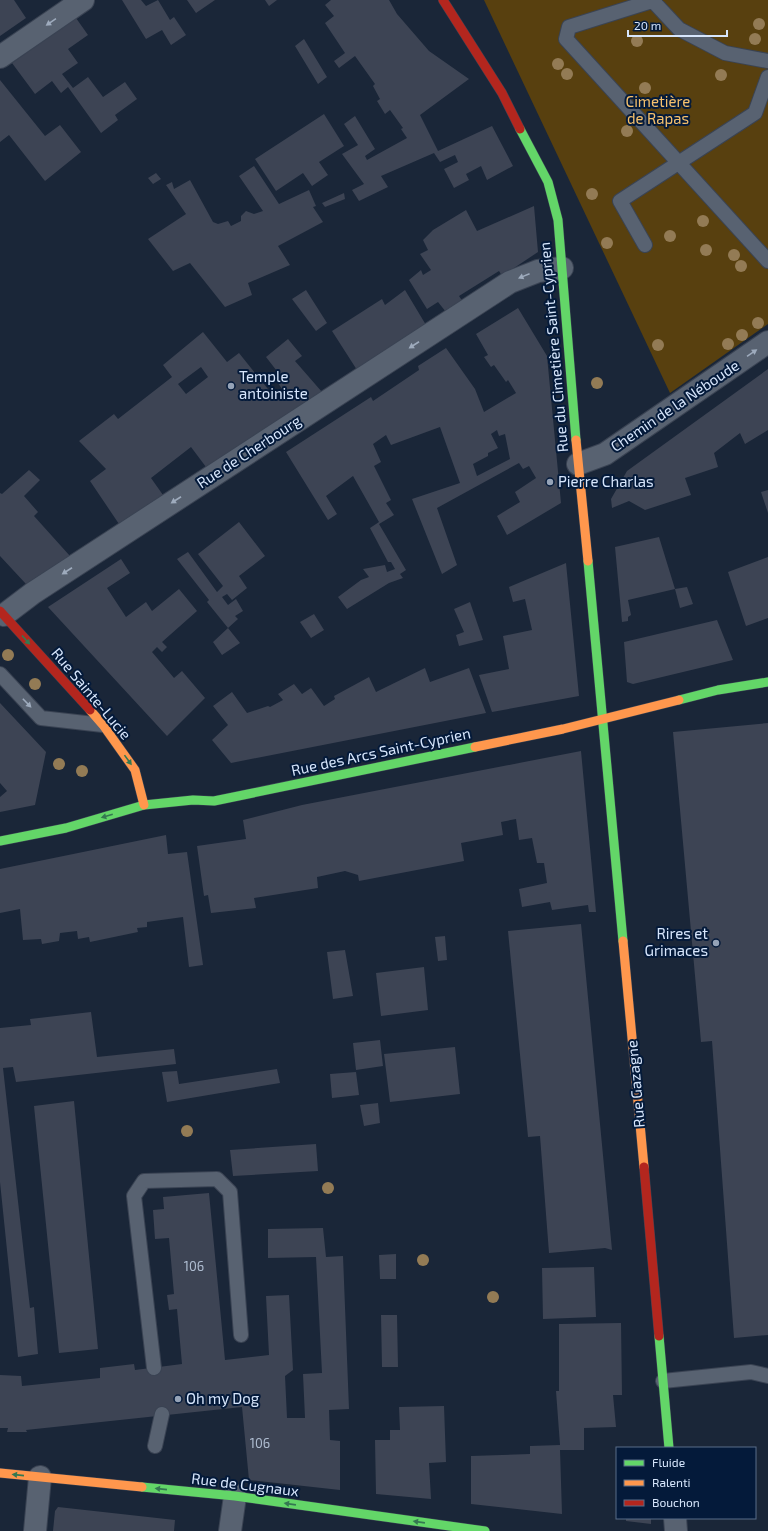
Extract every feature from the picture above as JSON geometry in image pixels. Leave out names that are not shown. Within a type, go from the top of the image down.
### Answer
[{"type":"street","points":[[0,57],[83,0]]},
{"type":"street","name":"Rue du Cimetière Saint-Cyprien","points":[[443,0],[502,93],[548,182],[558,220],[578,464],[603,719]]},
{"type":"street","name":"Rue de Cherbourg","points":[[2,613],[510,282],[538,271],[562,268]]},
{"type":"street","name":"Chemin de la Néboude","points":[[578,464],[605,454],[768,342]]},
{"type":"street","name":"Rue Sainte-Lucie","points":[[2,613],[102,726],[135,770],[144,805]]},
{"type":"street","name":"Rue des Arcs Saint-Cyprien","points":[[0,841],[66,828],[144,805],[193,800],[214,802],[603,719],[718,690],[768,682]]},
{"type":"street","name":"Rue Gazagne","points":[[603,719],[669,1447]]},
{"type":"street","name":"Rue de Cugnaux","points":[[0,1473],[235,1496],[485,1531]]},
{"type":"street","points":[[35,1531],[40,1477]]},
{"type":"street","points":[[230,1531],[235,1496]]},
{"type":"street","points":[[675,1519],[676,1531]]},
{"type":"lane","points":[[768,61],[725,54],[679,29],[653,1],[569,27],[566,39],[768,261]]},
{"type":"lane","points":[[645,245],[620,201],[755,113],[768,77]]},
{"type":"lane","points":[[0,674],[41,718],[102,726]]},
{"type":"lane","points":[[154,1368],[134,1196],[144,1181],[217,1179],[230,1192],[241,1335]]},
{"type":"lane","points":[[663,1381],[751,1372],[768,1376]]},
{"type":"lane","points":[[155,1446],[162,1414]]},
{"type":"green space","name":"Cimetière de Rapas","points":[[484,0],[768,0],[768,324],[670,393]]},
{"type":"building","points":[[0,0],[14,0],[26,18],[0,36]]},
{"type":"building","points":[[122,0],[141,0],[146,6],[158,0],[170,20],[174,17],[186,35],[171,45],[162,30],[146,39]]},
{"type":"building","points":[[187,0],[215,0],[196,13]]},
{"type":"building","points":[[265,0],[277,0],[269,6]]},
{"type":"building","points":[[331,0],[389,0],[397,14],[429,51],[469,79],[420,115],[438,151],[492,126],[513,166],[487,180],[481,166],[466,174],[469,180],[454,188],[444,169],[458,162],[455,155],[440,162],[434,153],[381,176],[388,187],[359,201],[352,190],[364,184],[342,154],[358,145],[344,124],[355,116],[375,149],[365,156],[367,160],[407,138],[401,129],[403,128],[390,110],[385,114],[377,101],[380,99],[373,86],[375,84],[355,56],[339,68],[334,61],[345,53],[325,23],[334,16],[325,5]]},
{"type":"building","points":[[76,18],[88,35],[68,49],[78,63],[62,74],[73,88],[88,77],[103,97],[125,82],[137,99],[115,115],[118,120],[101,133],[68,87],[61,93],[52,81],[35,94],[12,63]]},
{"type":"building","points":[[304,39],[327,77],[318,84],[295,46]]},
{"type":"building","points":[[0,80],[45,136],[60,125],[81,152],[45,181],[9,135],[0,142]]},
{"type":"building","points":[[324,114],[344,146],[319,162],[328,175],[312,186],[303,173],[276,191],[255,159]]},
{"type":"building","points":[[254,166],[279,204],[309,190],[316,206],[313,207],[323,222],[278,246],[290,265],[248,283],[252,295],[225,307],[190,263],[173,271],[148,239],[186,214],[166,185],[172,182],[174,189],[190,180],[213,222],[218,224],[228,221],[231,226],[241,221],[241,216],[246,211],[254,214],[263,211],[239,176]]},
{"type":"building","points":[[156,173],[161,179],[153,184],[148,178]]},
{"type":"building","points":[[344,193],[345,199],[325,207],[322,203]]},
{"type":"building","points":[[534,206],[538,252],[502,276],[499,271],[459,296],[463,302],[446,312],[438,302],[427,309],[409,280],[421,270],[423,275],[431,270],[420,254],[428,250],[423,240],[433,230],[466,210],[477,231]]},
{"type":"building","points":[[306,290],[327,323],[316,331],[292,299]]},
{"type":"building","points":[[405,290],[426,325],[357,370],[332,331],[382,299],[385,305]]},
{"type":"building","points":[[518,308],[547,356],[561,503],[507,535],[497,516],[520,502],[515,492],[536,478],[529,466],[523,469],[519,463],[437,508],[457,565],[442,574],[412,499],[460,483],[440,427],[391,445],[386,435],[373,444],[381,462],[374,466],[391,500],[386,503],[394,515],[379,524],[406,570],[400,574],[403,578],[389,583],[347,609],[338,597],[361,580],[369,577],[363,569],[385,565],[387,572],[395,569],[391,562],[388,562],[370,528],[379,522],[353,476],[326,496],[337,514],[328,520],[286,452],[371,397],[373,401],[419,370],[418,366],[446,348],[475,389],[484,412],[516,393],[508,380],[506,382],[494,365],[491,367],[484,357],[488,355],[476,334]],"holes":[[[497,430],[499,436],[505,434],[510,459],[477,476],[473,464],[488,456],[488,453],[498,448],[491,434]]]},
{"type":"building","points":[[203,332],[227,362],[239,353],[276,399],[284,392],[276,380],[280,375],[266,357],[288,339],[302,356],[295,361],[322,392],[206,467],[191,447],[151,478],[163,495],[119,524],[90,481],[106,469],[79,441],[114,414],[118,419],[172,377],[163,365]],"holes":[[[201,367],[208,377],[186,394],[178,384]]]},
{"type":"building","points":[[768,369],[768,430],[745,444],[740,433],[714,453],[718,467],[685,478],[691,495],[645,510],[629,501],[612,508],[611,499],[627,471]]},
{"type":"building","points":[[29,470],[40,480],[24,496],[38,512],[34,516],[70,556],[26,584],[0,556],[0,493],[2,494]]},
{"type":"building","points":[[768,490],[768,513],[761,492]]},
{"type":"building","points":[[239,522],[265,556],[239,576],[247,588],[232,600],[227,594],[222,597],[228,605],[236,599],[243,611],[235,616],[238,619],[228,628],[207,602],[209,600],[177,559],[188,552],[217,592],[223,586],[198,554]]},
{"type":"building","points":[[659,537],[675,589],[628,600],[631,615],[628,617],[628,621],[622,622],[615,547]]},
{"type":"building","points":[[768,557],[768,618],[746,626],[728,572]]},
{"type":"building","points":[[121,559],[130,573],[107,588],[126,617],[146,602],[152,611],[179,589],[197,611],[162,642],[167,647],[162,652],[157,647],[152,652],[174,678],[182,671],[205,698],[167,736],[48,607]]},
{"type":"building","points":[[566,563],[579,696],[492,712],[479,675],[509,669],[503,636],[532,630],[525,599],[513,602],[509,587]]},
{"type":"building","points":[[687,587],[693,604],[680,608],[675,589]]},
{"type":"building","points":[[470,602],[483,640],[459,646],[456,635],[464,632],[454,609]]},
{"type":"building","points":[[314,614],[324,630],[311,638],[300,622]]},
{"type":"building","points":[[717,620],[733,660],[633,684],[627,682],[624,642]]},
{"type":"building","points":[[228,628],[240,643],[222,655],[213,642]]},
{"type":"building","points":[[425,668],[430,682],[469,668],[486,713],[231,763],[212,740],[228,725],[213,706],[232,692],[247,713],[268,706],[270,707],[283,700],[278,694],[294,684],[302,694],[311,688],[324,706],[335,699],[334,696],[369,677],[376,692]]},
{"type":"building","points":[[0,703],[46,752],[35,805],[0,812],[0,797],[7,791],[0,783]]},
{"type":"building","points":[[768,723],[768,1335],[734,1338],[712,1041],[701,1042],[673,732]]},
{"type":"building","points":[[581,751],[596,912],[589,912],[588,905],[552,910],[550,902],[522,907],[519,889],[547,883],[544,863],[537,863],[532,838],[519,840],[516,819],[501,822],[503,835],[461,843],[464,861],[359,881],[358,875],[345,871],[317,877],[318,888],[254,898],[256,908],[211,913],[208,895],[204,896],[197,846],[246,839],[243,820],[302,805]]},
{"type":"building","points":[[166,835],[168,854],[187,852],[203,965],[189,967],[183,917],[147,922],[147,927],[137,928],[138,932],[90,942],[89,937],[78,939],[77,931],[60,933],[59,941],[42,944],[41,939],[23,940],[20,909],[0,913],[0,869]]},
{"type":"building","points":[[581,924],[612,1250],[605,1248],[549,1253],[540,1136],[528,1137],[508,931]]},
{"type":"building","points":[[445,936],[447,960],[438,961],[435,937]]},
{"type":"building","points":[[345,950],[353,996],[333,999],[327,952]]},
{"type":"building","points":[[424,967],[428,1010],[381,1016],[376,973]]},
{"type":"building","points":[[91,1012],[97,1057],[174,1049],[176,1064],[16,1082],[13,1067],[3,1068],[30,1308],[34,1307],[38,1354],[18,1357],[0,1182],[0,1028],[31,1025],[30,1019]]},
{"type":"building","points":[[380,1040],[383,1066],[356,1070],[353,1043]]},
{"type":"building","points":[[455,1047],[460,1094],[390,1102],[384,1054]]},
{"type":"building","points":[[277,1069],[280,1083],[167,1102],[162,1072],[177,1071],[179,1084]]},
{"type":"building","points":[[356,1072],[359,1095],[332,1098],[330,1074]]},
{"type":"building","points":[[74,1101],[98,1349],[59,1353],[34,1106]]},
{"type":"building","points":[[378,1103],[380,1123],[364,1126],[360,1105]]},
{"type":"building","points":[[316,1144],[318,1171],[233,1176],[230,1150]]},
{"type":"building","points":[[209,1193],[225,1360],[269,1355],[266,1296],[289,1295],[293,1370],[285,1376],[287,1418],[305,1418],[303,1374],[322,1373],[316,1257],[268,1258],[268,1229],[323,1228],[326,1257],[343,1256],[349,1409],[329,1410],[330,1440],[340,1441],[340,1490],[249,1480],[242,1407],[26,1430],[27,1432],[7,1432],[8,1428],[0,1428],[0,1375],[21,1376],[22,1386],[100,1378],[100,1368],[134,1364],[135,1370],[182,1364],[177,1309],[169,1310],[167,1295],[174,1294],[169,1238],[155,1239],[153,1210],[164,1209],[163,1197]]},
{"type":"building","points":[[396,1254],[396,1279],[380,1279],[379,1255]]},
{"type":"building","points":[[594,1267],[596,1317],[543,1319],[542,1268]]},
{"type":"building","points":[[381,1315],[397,1315],[398,1367],[382,1367]]},
{"type":"building","points":[[621,1323],[622,1395],[613,1395],[616,1427],[584,1428],[584,1450],[560,1450],[562,1514],[471,1504],[471,1456],[530,1454],[530,1446],[560,1445],[556,1391],[559,1391],[559,1324]]},
{"type":"building","points":[[444,1406],[446,1462],[429,1463],[431,1499],[376,1494],[375,1440],[390,1440],[390,1430],[400,1430],[399,1407]]},
{"type":"building","points":[[58,1507],[175,1520],[174,1531],[53,1531],[55,1511]]},
{"type":"building","points":[[626,1519],[651,1519],[651,1524],[626,1521]]},
{"type":"traffic: fast","points":[[520,129],[548,182],[558,220],[576,440]]},
{"type":"traffic: fast","points":[[588,561],[623,941]]},
{"type":"traffic: fast","points":[[679,700],[718,690],[768,682]]},
{"type":"traffic: fast","points":[[0,841],[66,828],[144,805],[193,800],[214,801],[475,747]]},
{"type":"traffic: fast","points":[[659,1336],[669,1447]]},
{"type":"traffic: fast","points":[[142,1487],[235,1496],[485,1531]]},
{"type":"traffic: slow","points":[[576,440],[588,561]]},
{"type":"traffic: slow","points":[[475,747],[563,729],[679,700]]},
{"type":"traffic: slow","points":[[90,710],[103,725],[135,770],[144,805]]},
{"type":"traffic: slow","points":[[623,941],[644,1167]]},
{"type":"traffic: slow","points":[[0,1473],[142,1487]]},
{"type":"traffic: jam","points":[[443,0],[502,93],[520,129]]},
{"type":"traffic: jam","points":[[0,611],[90,710]]},
{"type":"traffic: jam","points":[[644,1167],[659,1336]]},
{"type":"place","name":"Temple antoiniste","points":[[231,386]]},
{"type":"place","name":"Pierre Charlas","points":[[550,482]]},
{"type":"place","name":"Rires et Grimaces","points":[[716,943]]},
{"type":"place","name":"Oh my Dog","points":[[178,1399]]}]
